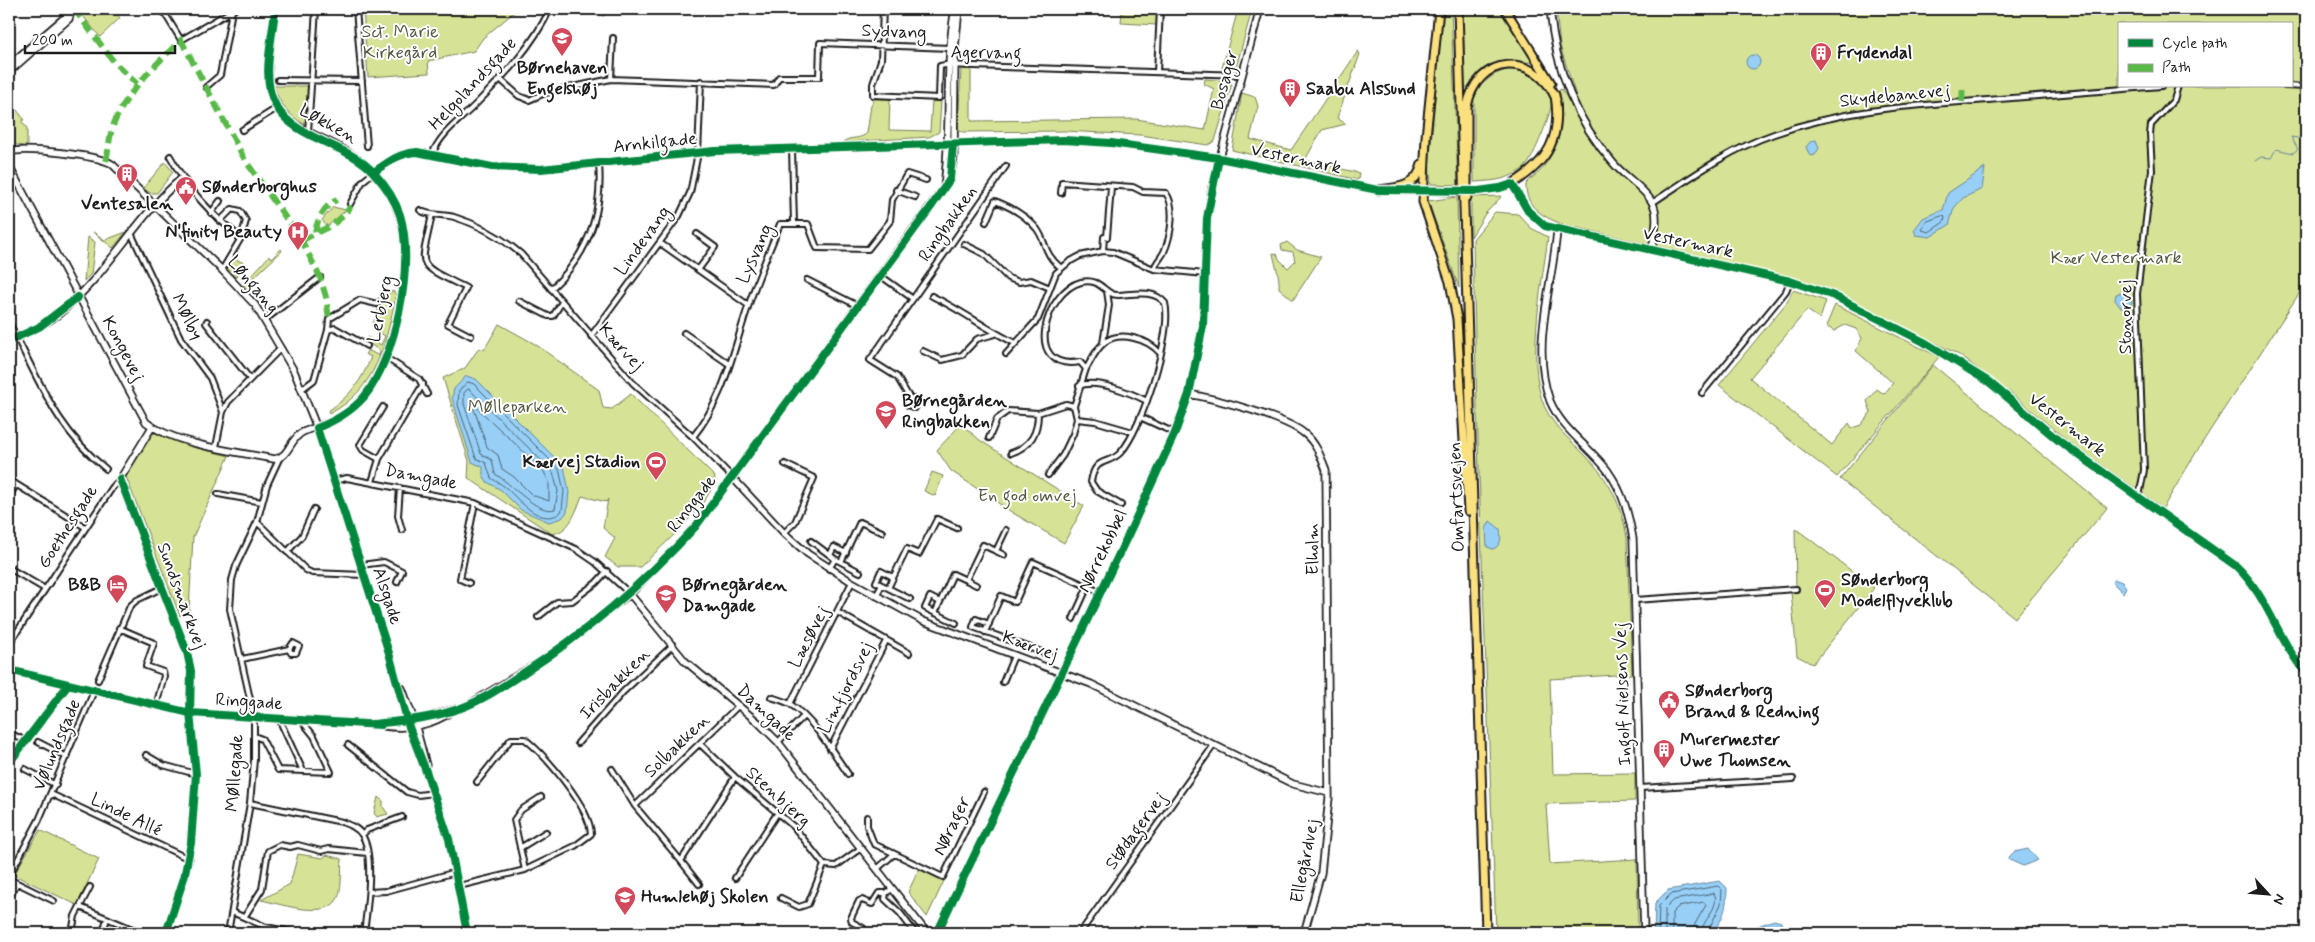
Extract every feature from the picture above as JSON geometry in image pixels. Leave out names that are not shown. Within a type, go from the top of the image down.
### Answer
[{"type":"highway","points":[[1439,9],[1426,137],[1423,202],[1450,282],[1457,319],[1468,517],[1475,569]]},
{"type":"highway","name":"Omfartsvejen","points":[[1456,9],[1486,933]]},
{"type":"highway","points":[[1505,9],[1546,73],[1554,89],[1556,99],[1556,131],[1548,154],[1530,173],[1512,184]]},
{"type":"highway","points":[[1464,245],[1467,202],[1468,107],[1473,88],[1485,74],[1494,69],[1503,66],[1522,66],[1539,74],[1546,81],[1556,99]]},
{"type":"highway","points":[[1378,190],[1404,187],[1414,181],[1421,167],[1426,137]]},
{"type":"street","points":[[162,9],[181,40],[233,9]]},
{"type":"street","points":[[206,87],[220,76],[233,9]]},
{"type":"street","name":"Løkken","points":[[275,9],[268,76],[272,99],[277,108],[286,118],[308,132],[346,151],[374,172]]},
{"type":"street","points":[[308,132],[313,80],[316,9]]},
{"type":"street","points":[[356,9],[367,146]]},
{"type":"street","name":"Helgolandsgade","points":[[432,154],[446,130],[500,79],[526,48],[550,9]]},
{"type":"street","name":"Agervang","points":[[883,9],[881,60],[873,84],[873,95],[939,98],[940,66],[952,65],[1241,75]]},
{"type":"street","points":[[952,48],[955,9]]},
{"type":"street","points":[[952,48],[960,9]]},
{"type":"street","points":[[1157,72],[1160,9]]},
{"type":"street","name":"Bosager","points":[[1219,158],[1260,9]]},
{"type":"street","points":[[1550,9],[1556,51],[1563,77],[1576,108],[1596,142],[1614,164],[1652,202],[1656,221],[1652,250]]},
{"type":"street","points":[[9,65],[72,10]]},
{"type":"street","points":[[9,72],[69,19],[72,10]]},
{"type":"street","points":[[611,78],[613,38]]},
{"type":"street","name":"Sydvang","points":[[701,81],[774,85],[779,76],[819,77],[820,43],[952,48]]},
{"type":"street","name":"Ringgade","points":[[9,670],[190,713],[372,724],[408,724],[440,719],[498,688],[554,653],[630,594],[696,526],[881,276],[944,187],[952,171],[950,144],[952,48]]},
{"type":"street","points":[[500,79],[519,96],[528,100],[555,91],[611,78],[701,81],[698,153]]},
{"type":"street","points":[[278,80],[362,81]]},
{"type":"street","points":[[2292,86],[2306,87]]},
{"type":"street","name":"Skydebanevej","points":[[1652,202],[1706,168],[1748,145],[1774,134],[1830,117],[1892,108],[2137,88]]},
{"type":"street","name":"Stonorvej","points":[[2139,497],[2144,470],[2138,294],[2152,170],[2150,134],[2151,125],[2174,100],[2177,88]]},
{"type":"street","points":[[242,130],[277,108]]},
{"type":"street","name":"Vestermark","points":[[950,144],[1064,140],[1111,143],[1219,158],[1378,190],[1423,192],[1478,191],[1512,184],[1528,211],[1537,221],[1557,230],[1790,281],[1834,296],[1924,342],[2002,391],[2059,441],[2236,566],[2248,577],[2296,662],[2306,673]]},
{"type":"street","name":"Arnkilgade","points":[[374,172],[405,153],[432,154],[472,164],[512,170],[599,164],[698,153],[950,144]]},
{"type":"street","name":"Lysvang","points":[[792,149],[794,223]]},
{"type":"street","name":"Løngang","points":[[9,152],[28,151],[106,161],[116,167],[153,206],[222,270],[256,305],[302,388],[317,428]]},
{"type":"street","name":"Lindevang","points":[[590,336],[679,216],[690,193],[698,153]]},
{"type":"street","points":[[170,156],[182,178],[211,213],[241,238]]},
{"type":"street","name":"Nørrekobbel","points":[[937,933],[1175,433],[1189,394],[1203,326],[1207,218],[1219,158]]},
{"type":"street","points":[[551,289],[575,263],[590,234],[599,202],[599,164]]},
{"type":"street","name":"Kongevej","points":[[9,166],[142,416],[152,426],[193,443],[279,459]]},
{"type":"street","name":"Ringbakken","points":[[909,397],[898,377],[870,360],[1006,166]]},
{"type":"street","points":[[350,204],[363,180],[374,172]]},
{"type":"street","name":"Lerbjerg","points":[[317,428],[348,412],[370,388],[386,353],[401,296],[405,260],[400,215],[374,172]]},
{"type":"street","points":[[915,197],[896,190],[907,174],[926,180]]},
{"type":"street","points":[[9,341],[58,315],[78,297],[153,206],[182,178]]},
{"type":"street","points":[[1061,193],[1062,182],[1166,193],[1172,201],[1170,231],[1163,253],[1154,269]]},
{"type":"street","points":[[1103,251],[1104,237],[1108,237],[1111,186]]},
{"type":"street","name":"Lysvang","points":[[748,305],[780,224],[808,224],[817,248],[868,249],[890,221],[892,200],[896,190]]},
{"type":"street","points":[[211,213],[220,201]]},
{"type":"street","points":[[986,222],[995,201],[1019,211],[1037,228],[1046,253],[1061,268]]},
{"type":"street","points":[[220,221],[232,209],[240,211],[246,221],[241,238],[222,270]]},
{"type":"street","name":"Kærvej","points":[[420,210],[464,220],[496,235],[521,254],[590,336],[633,383],[693,437],[784,533],[829,569],[923,621],[974,642],[1091,684],[1302,787],[1330,793]]},
{"type":"street","points":[[432,214],[424,242],[423,260],[431,270],[466,288],[448,324],[471,336]]},
{"type":"street","name":"Ingolf Nielsens Vej","points":[[1557,230],[1542,347],[1542,373],[1551,401],[1558,415],[1569,430],[1608,470],[1622,496],[1630,519],[1633,539],[1644,933]]},
{"type":"street","name":"Mølby","points":[[130,233],[181,338],[210,378],[223,412]]},
{"type":"street","points":[[697,234],[715,247],[698,270]]},
{"type":"street","points":[[660,243],[748,305],[713,409],[693,437]]},
{"type":"street","points":[[964,244],[984,254],[1008,278],[1019,282],[1031,280],[1050,288]]},
{"type":"street","points":[[1006,354],[1038,320],[1056,273],[1080,256],[1103,251],[1120,254],[1154,269],[1205,274]]},
{"type":"street","points":[[881,276],[912,299]]},
{"type":"street","points":[[265,320],[320,277]]},
{"type":"street","points":[[807,280],[858,306]]},
{"type":"street","points":[[1702,393],[1786,291],[1790,281]]},
{"type":"street","points":[[1048,475],[1068,446],[1077,419],[1074,406],[1079,386],[1086,369],[1102,344],[1106,334],[1109,305],[1107,292],[1103,286],[1093,282],[1072,286],[1057,301],[1048,322],[1044,339],[1046,351],[1051,356],[1064,362],[1080,362],[1093,358]]},
{"type":"street","points":[[1107,292],[1118,295],[1141,293],[1162,299],[1167,307],[1160,353],[1147,401],[1140,418],[1120,454],[1098,464],[1090,482],[1097,491],[1121,505]]},
{"type":"street","points":[[1109,305],[1118,295]]},
{"type":"street","points":[[932,296],[968,314],[995,334],[1015,343]]},
{"type":"street","points":[[302,388],[309,386],[314,380],[328,330],[328,319],[360,300],[376,304]]},
{"type":"street","points":[[519,301],[548,316],[553,316],[562,302]]},
{"type":"street","points":[[207,321],[206,324],[250,379]]},
{"type":"street","points":[[9,323],[52,410],[88,455],[106,469]]},
{"type":"street","points":[[328,330],[335,328],[344,331],[367,346]]},
{"type":"street","points":[[684,333],[729,364]]},
{"type":"street","points":[[923,351],[942,360],[962,355],[977,339],[995,334]]},
{"type":"street","points":[[1106,334],[1110,339]]},
{"type":"street","points":[[1102,344],[1110,339],[1130,338],[1155,347],[1160,353]]},
{"type":"street","points":[[1155,347],[1162,344]]},
{"type":"street","points":[[216,447],[223,412],[228,402],[281,348]]},
{"type":"street","points":[[391,361],[419,379],[427,394]]},
{"type":"street","points":[[1080,362],[1086,369]]},
{"type":"street","points":[[1084,374],[1090,383]]},
{"type":"street","points":[[1079,386],[1090,383],[1127,392],[1147,401]]},
{"type":"street","points":[[372,482],[379,460],[423,384]]},
{"type":"street","name":"Elholm","points":[[1189,394],[1288,423],[1305,434],[1316,445],[1323,463],[1327,483],[1330,793]]},
{"type":"street","points":[[989,438],[997,419],[1008,411],[1038,413],[1066,404],[1074,406]]},
{"type":"street","points":[[379,460],[363,450],[360,444],[383,407]]},
{"type":"street","points":[[1011,453],[1021,450],[1031,440],[1037,429],[1038,413]]},
{"type":"street","points":[[1140,418],[1175,433]]},
{"type":"street","points":[[1077,419],[1095,421],[1133,432]]},
{"type":"street","name":"Goethesgade","points":[[9,644],[85,527],[120,479],[152,426]]},
{"type":"street","name":"Møllegade","points":[[228,933],[250,803],[254,736],[254,718],[230,609],[231,587],[236,566],[256,522],[279,459],[299,435],[317,428]]},
{"type":"street","name":"Alsgade","points":[[317,428],[397,678],[415,723],[427,774]]},
{"type":"street","points":[[784,533],[795,522],[814,478],[785,464]]},
{"type":"street","name":"Damgade","points":[[333,481],[346,478],[372,482],[475,503],[576,549],[607,571],[630,594],[698,673],[778,742],[927,933]]},
{"type":"street","name":"Sundsmarkvej","points":[[120,479],[189,662],[190,713],[196,774],[189,859],[166,933]]},
{"type":"street","points":[[9,480],[85,527]]},
{"type":"street","points":[[9,497],[16,485]]},
{"type":"street","points":[[400,488],[398,516],[402,530]]},
{"type":"street","points":[[218,494],[262,502]]},
{"type":"street","points":[[469,583],[460,579],[475,503]]},
{"type":"street","points":[[287,552],[302,536],[314,509]]},
{"type":"street","points":[[919,554],[936,519],[957,528]]},
{"type":"street","points":[[256,522],[302,567],[312,573],[364,576]]},
{"type":"street","points":[[841,562],[860,522],[882,532]]},
{"type":"street","points":[[996,551],[1006,530]]},
{"type":"street","points":[[811,541],[836,559],[860,572]]},
{"type":"street","points":[[966,580],[983,545],[1004,555]]},
{"type":"street","points":[[830,555],[834,547],[846,553]]},
{"type":"street","points":[[888,588],[907,549],[925,558]]},
{"type":"street","points":[[829,569],[836,559]]},
{"type":"street","name":"Alsgade","points":[[361,565],[384,562],[402,571],[397,582]]},
{"type":"street","points":[[985,632],[1001,596],[1015,602],[1033,562],[1100,592]]},
{"type":"street","points":[[9,568],[45,589]]},
{"type":"street","points":[[538,617],[557,602],[572,602],[596,583],[607,571]]},
{"type":"street","points":[[893,577],[881,572],[876,582],[910,599]]},
{"type":"street","points":[[935,612],[953,574],[976,585]]},
{"type":"street","name":"Læsøvej","points":[[790,704],[852,582]]},
{"type":"street","points":[[876,596],[882,585]]},
{"type":"street","points":[[1073,620],[1088,586]]},
{"type":"street","points":[[98,680],[130,606],[137,600],[162,588]]},
{"type":"street","name":"Ingolf Nielsens Vej","points":[[1635,600],[1796,589]]},
{"type":"street","points":[[940,602],[930,597],[925,608],[956,623]]},
{"type":"street","points":[[923,621],[929,610]]},
{"type":"street","points":[[837,612],[909,654]]},
{"type":"street","points":[[989,624],[976,619],[972,628],[1050,655]]},
{"type":"street","points":[[119,628],[154,643],[146,666],[163,672],[164,676],[156,706]]},
{"type":"street","points":[[974,642],[979,630]]},
{"type":"street","name":"Limfjordsvej","points":[[830,749],[886,640]]},
{"type":"street","name":"Irisbakken","points":[[578,743],[623,692],[673,646]]},
{"type":"street","points":[[242,659],[289,649]]},
{"type":"street","points":[[1003,682],[1014,656]]},
{"type":"street","name":"Alsgade","points":[[397,678],[408,724],[434,794],[456,872],[467,933]]},
{"type":"street","name":"Vølundsgade","points":[[9,877],[56,785],[94,691]]},
{"type":"street","points":[[771,696],[790,704],[803,717],[848,774]]},
{"type":"street","name":"Solbakken","points":[[635,806],[738,706]]},
{"type":"street","points":[[778,742],[803,717]]},
{"type":"street","name":"Ringgade","points":[[278,719],[303,771]]},
{"type":"street","name":"Ringgade","points":[[254,736],[262,739],[278,770],[331,772],[314,736],[301,720]]},
{"type":"street","points":[[9,733],[22,739]]},
{"type":"street","points":[[459,886],[525,870],[588,838],[592,834],[586,816],[550,762],[525,739],[511,739],[477,782]]},
{"type":"street","points":[[38,742],[67,757]]},
{"type":"street","name":"Stenbjerg","points":[[700,744],[735,777],[794,827],[824,865]]},
{"type":"street","points":[[348,745],[407,792],[418,795],[434,794]]},
{"type":"street","name":"Stødagervej","points":[[1080,933],[1214,745]]},
{"type":"street","points":[[146,755],[163,765],[196,774]]},
{"type":"street","points":[[25,769],[56,785]]},
{"type":"street","name":"Solbakken","points":[[612,769],[635,806],[699,884]]},
{"type":"street","points":[[681,861],[735,777]]},
{"type":"street","name":"Ingolf Nielsens Vej","points":[[1640,788],[1793,779]]},
{"type":"street","name":"Nørager","points":[[867,817],[866,826],[874,844],[943,877],[984,792]]},
{"type":"street","name":"Ellegårdvej","points":[[1304,933],[1321,873],[1330,793]]},
{"type":"street","name":"Linde Allé","points":[[51,794],[189,859]]},
{"type":"street","points":[[525,870],[514,820],[521,810],[542,796]]},
{"type":"street","points":[[250,803],[342,822],[357,829],[362,835],[368,853],[369,892],[364,933]]},
{"type":"street","points":[[735,878],[778,812]]},
{"type":"street","points":[[362,835],[367,830],[402,817]]},
{"type":"street","points":[[520,848],[546,832]]},
{"type":"street","points":[[245,916],[262,889],[268,851],[280,845],[290,847],[298,845],[321,851],[329,849],[368,853]]},
{"type":"street","points":[[781,898],[799,907],[805,907],[810,901],[824,865],[836,866],[861,848]]},
{"type":"street","points":[[877,869],[894,854]]},
{"type":"street","points":[[9,858],[16,862]]},
{"type":"street","points":[[369,892],[386,891],[456,872]]},
{"type":"street","points":[[9,877],[17,883],[54,901]]},
{"type":"street","points":[[9,898],[17,883]]},
{"type":"street","points":[[72,933],[73,923],[90,887]]},
{"type":"street","points":[[866,933],[863,928],[852,922],[851,918],[859,901],[862,900],[872,904],[879,893],[886,893],[892,889]]},
{"type":"street","points":[[886,893],[886,899],[900,913],[915,933]]},
{"type":"street","points":[[80,906],[142,933]]},
{"type":"street","points":[[232,912],[245,916],[266,928],[297,933]]},
{"type":"street","points":[[103,933],[107,918]]},
{"type":"green space","points":[[82,9],[112,9],[120,18],[100,37],[79,11]]},
{"type":"green space","name":"Sct. Marie Kirkegård","points":[[363,9],[518,9],[483,38],[474,51],[428,61],[429,73],[368,77]]},
{"type":"green space","points":[[579,9],[609,9],[604,16]]},
{"type":"green space","points":[[1112,9],[1157,9],[1157,25],[1121,23],[1122,10]]},
{"type":"green space","points":[[1238,9],[1252,10],[1236,68],[1222,68]]},
{"type":"green space","points":[[1443,9],[1451,9],[1458,185],[1431,184],[1429,166]]},
{"type":"green space","points":[[1463,9],[1501,9],[1537,64],[1514,61],[1497,63],[1482,72],[1465,89]]},
{"type":"green space","name":"Kær Vestermark","points":[[1556,9],[2306,9],[2306,283],[2200,446],[2163,508],[2068,441],[2012,394],[1959,355],[1858,304],[1794,278],[1562,224],[1536,210],[1526,192],[1526,184],[1547,162],[1557,143],[1562,112],[1559,90],[1562,89],[1569,102],[1576,96],[1560,46]]},
{"type":"green space","points":[[1358,51],[1360,54],[1337,118],[1346,124],[1322,130],[1305,160],[1359,173],[1358,180],[1232,150],[1242,93],[1255,97],[1258,106],[1250,139],[1291,150]]},
{"type":"green space","points":[[961,69],[971,69],[971,121],[1136,119],[1205,130],[1214,89],[1204,84],[1205,79],[1227,81],[1232,84],[1215,141],[1208,145],[1140,135],[1065,131],[962,132],[958,129]]},
{"type":"green space","points":[[1521,69],[1544,86],[1551,101],[1549,113],[1539,141],[1532,157],[1520,171],[1502,179],[1474,182],[1474,98],[1482,84],[1495,74],[1506,70]]},
{"type":"green space","points":[[274,86],[309,86],[307,123],[304,124],[289,113],[281,103]]},
{"type":"green space","points":[[874,99],[890,99],[889,130],[930,131],[932,100],[941,102],[939,132],[929,137],[843,142],[862,137],[867,133],[871,105]]},
{"type":"green space","points":[[9,100],[24,119],[22,122],[27,128],[27,147],[9,143]]},
{"type":"green space","points":[[165,162],[173,172],[157,193],[150,193],[143,188]]},
{"type":"green space","points":[[1502,196],[1485,214],[1471,237],[1471,197]]},
{"type":"green space","points":[[1457,197],[1459,288],[1428,201]]},
{"type":"green space","points":[[333,207],[346,210],[327,227],[322,220]]},
{"type":"green space","points":[[1495,212],[1518,214],[1531,228],[1548,237],[1536,329],[1537,377],[1541,398],[1557,426],[1608,483],[1622,514],[1627,538],[1632,674],[1550,679],[1553,774],[1635,773],[1635,801],[1546,804],[1550,864],[1637,859],[1638,933],[1496,933],[1480,500],[1473,239]]},
{"type":"green space","points":[[93,232],[105,240],[126,232],[113,248]]},
{"type":"green space","points":[[88,237],[95,242],[91,274],[84,281]]},
{"type":"green space","points":[[1287,242],[1297,250],[1321,257],[1293,300],[1279,288],[1273,253],[1277,254],[1279,259],[1288,268],[1295,261],[1293,252],[1282,250],[1281,245]]},
{"type":"green space","points":[[281,249],[282,251],[247,284],[252,289],[249,292],[243,285],[269,256],[272,258]]},
{"type":"green space","points":[[233,258],[244,263],[236,278],[227,268]]},
{"type":"green space","points":[[1793,290],[1826,301],[1820,319],[1807,310],[1750,378],[1832,445],[1849,423],[1852,428],[1861,425],[1871,412],[1867,401],[1877,389],[1884,394],[1893,383],[1856,351],[1862,338],[1856,329],[1845,325],[1834,331],[1826,326],[1835,305],[1939,357],[1837,477],[1719,385],[1787,302]]},
{"type":"green space","points":[[393,291],[396,295],[388,331],[383,348],[376,364],[358,392],[345,404],[329,414],[328,411],[342,400],[359,381],[371,357],[365,354],[368,350],[379,356],[380,351],[366,341],[367,337],[381,345],[385,336],[375,330],[376,326],[373,323],[378,312],[378,298]]},
{"type":"green space","name":"Mølleparken","points":[[499,324],[535,344],[599,390],[603,408],[612,409],[631,394],[715,477],[713,487],[696,511],[640,567],[618,567],[605,557],[615,538],[603,528],[608,499],[606,502],[582,496],[572,520],[563,529],[552,534],[468,478],[469,461],[443,378],[465,368],[479,348],[484,350]]},
{"type":"green space","points":[[1933,365],[2107,508],[2015,618],[1840,479]]},
{"type":"green space","name":"En god omvej","points":[[961,424],[981,441],[1084,506],[1064,543],[1013,513],[951,471],[937,450]]},
{"type":"green space","points":[[157,433],[195,447],[229,456],[193,537],[189,611],[180,616],[125,474],[152,434]]},
{"type":"green space","points":[[932,472],[943,476],[935,496],[924,491]]},
{"type":"green space","name":"Sønderborg Modelflyveklub","points":[[1795,528],[1874,588],[1813,664],[1797,656],[1791,592],[1796,591]]},
{"type":"green space","points":[[378,797],[383,801],[383,807],[388,814],[377,817],[374,813]]},
{"type":"green space","points":[[40,830],[99,859],[77,905],[14,875]]},
{"type":"green space","points":[[298,854],[323,858],[326,855],[342,859],[339,895],[334,903],[326,908],[316,910],[305,909],[261,900],[290,884]]},
{"type":"green space","points":[[919,869],[944,881],[927,917],[908,892]]},
{"type":"water","points":[[1753,55],[1758,57],[1760,62],[1758,67],[1753,69],[1748,67],[1746,62],[1748,57]]},
{"type":"water","points":[[1816,140],[1819,148],[1815,155],[1810,156],[1806,147],[1811,141]]},
{"type":"water","points":[[1985,168],[1982,189],[1963,198],[1954,208],[1949,225],[1930,237],[1916,235],[1914,230],[1923,218],[1943,210],[1948,193]]},
{"type":"water","points":[[2120,293],[2132,299],[2130,310],[2121,308],[2115,300],[2116,294]]},
{"type":"water","points":[[466,376],[476,379],[564,467],[569,491],[567,512],[562,518],[549,522],[521,510],[501,490],[487,482],[483,475],[483,467],[472,462],[452,398],[454,389]]},
{"type":"water","points":[[1490,521],[1500,529],[1501,538],[1493,549],[1487,547],[1486,529]]},
{"type":"water","points":[[2114,579],[2122,582],[2126,587],[2123,593],[2112,582]]},
{"type":"water","points":[[2028,849],[2038,860],[2023,866],[2007,859],[2014,852]]},
{"type":"water","points":[[1720,881],[1727,888],[1724,913],[1718,924],[1709,933],[1654,933],[1655,903],[1668,890]]},
{"type":"water","points":[[1774,920],[1781,922],[1785,933],[1728,933],[1742,932]]},
{"type":"waterway","points":[[2255,161],[2261,157],[2271,158],[2276,149],[2293,153],[2298,149],[2291,137],[2304,139],[2306,137]]},
{"type":"marked path","points":[[71,12],[77,13],[114,62],[137,84]]},
{"type":"marked path","points":[[106,161],[113,126],[126,101],[142,79],[181,40],[245,160],[302,241],[320,277],[326,297],[329,319]]},
{"type":"marked path","points":[[1962,102],[1963,85]]},
{"type":"marked path","points":[[315,232],[322,213],[337,200]]},
{"type":"marked path","points":[[302,241],[340,219],[351,206]]},
{"type":"cycle path","points":[[275,9],[268,71],[271,95],[276,106],[285,118],[296,127],[363,163],[386,188],[400,215],[404,235],[404,284],[400,310],[385,359],[364,397],[342,416],[317,428],[389,653],[409,727],[449,839],[467,933]]},
{"type":"cycle path","points":[[374,172],[399,156],[417,152],[492,167],[541,169],[715,151],[1064,140],[1111,143],[1219,158],[1378,190],[1478,191],[1512,184],[1528,211],[1545,226],[1790,281],[1834,296],[1924,342],[1989,382],[2059,441],[2236,566],[2256,591],[2288,647],[2306,673]]},
{"type":"cycle path","points":[[372,724],[435,716],[464,707],[481,699],[547,658],[593,624],[656,568],[696,526],[931,207],[950,179],[953,144]]},
{"type":"cycle path","points":[[937,933],[1175,433],[1189,394],[1203,326],[1207,218],[1219,158]]},
{"type":"cycle path","points":[[9,341],[39,327],[78,297]]},
{"type":"cycle path","points":[[120,479],[187,652],[191,671],[190,713],[196,774],[191,843],[184,878],[166,933]]},
{"type":"cycle path","points":[[9,670],[190,713],[381,725]]},
{"type":"cycle path","points":[[9,763],[68,685]]},
{"type":"place","name":"Børnehaven Engelshøj","points":[[562,57]]},
{"type":"place","name":"Frydendal","points":[[1821,72]]},
{"type":"place","name":"Saabu Alssund","points":[[1290,108]]},
{"type":"place","name":"Ventesalen","points":[[127,193]]},
{"type":"place","name":"Sønderborghus","points":[[186,206]]},
{"type":"place","name":"N'finity Beauty","points":[[298,251]]},
{"type":"place","name":"Børnegården Ringbakken","points":[[886,430]]},
{"type":"place","name":"Kærvej Stadion","points":[[656,481]]},
{"type":"place","name":"B&B","points":[[117,604]]},
{"type":"place","name":"Sønderborg Modelflyveklub","points":[[1825,609]]},
{"type":"place","name":"Børnegården Damgade","points":[[666,614]]},
{"type":"place","name":"Sønderborg Brand & Redning","points":[[1669,720]]},
{"type":"place","name":"Murermester Uwe Thomsen","points":[[1664,769]]},
{"type":"place","name":"Humlehøj Skolen","points":[[625,916]]}]
